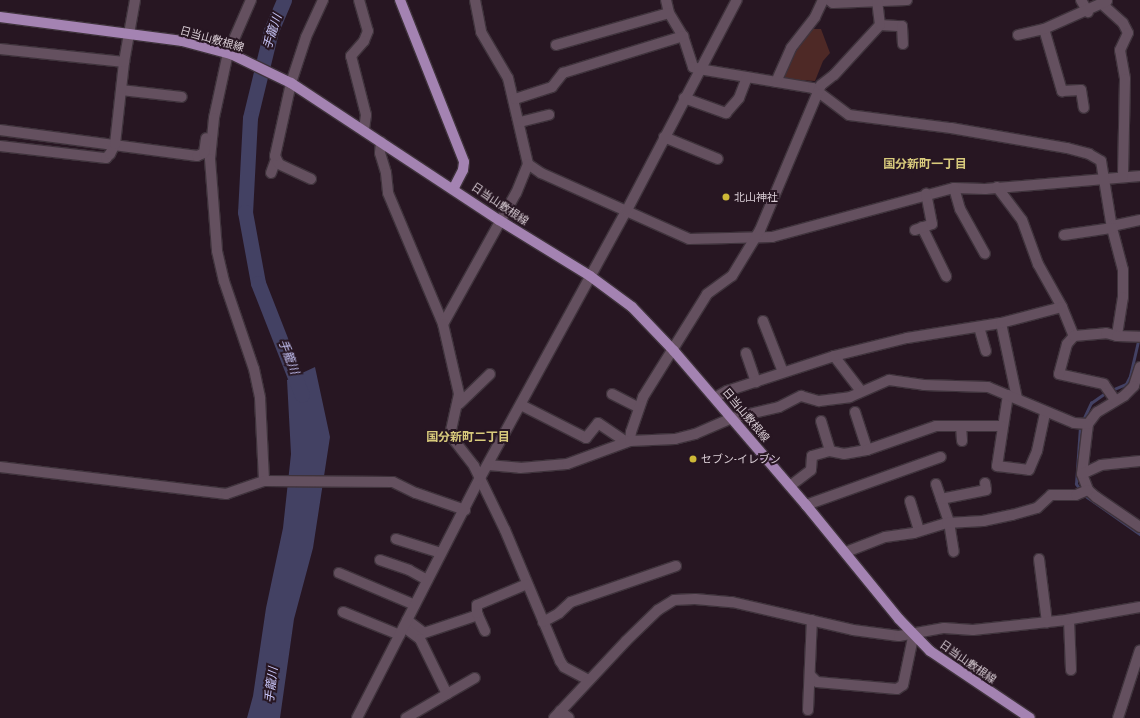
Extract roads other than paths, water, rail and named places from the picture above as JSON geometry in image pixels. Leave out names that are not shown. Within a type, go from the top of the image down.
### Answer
[{"type":"main road","name":"日当山敷根線","points":[[400,0],[464,162],[463,170],[454,188]]},
{"type":"main road","name":"日当山敷根線","points":[[0,17],[182,41],[230,54],[289,82],[454,188],[499,220],[590,276],[632,307],[716,397],[732,418],[846,552],[899,618],[948,665],[1030,718]]},
{"type":"street","points":[[0,146],[106,158],[115,144],[124,62],[135,0]]},
{"type":"street","points":[[251,0],[230,54],[214,118],[210,159],[213,222],[224,281],[254,369],[258,389],[267,481]]},
{"type":"street","points":[[271,173],[276,159],[283,109],[289,82],[306,37],[323,0]]},
{"type":"street","points":[[359,0],[368,30],[364,41],[351,56],[366,115],[364,130]]},
{"type":"street","points":[[443,324],[499,220],[516,193],[528,164],[515,99],[508,78],[481,32],[474,0]]},
{"type":"street","points":[[666,0],[669,13],[683,36],[693,67],[819,90],[836,107],[848,115],[951,128],[1089,154],[1100,160],[1112,227],[1123,270],[1122,297],[1117,336]]},
{"type":"street","points":[[357,718],[441,552],[465,510],[480,478],[627,210],[699,69],[737,0]]},
{"type":"street","points":[[776,82],[790,48],[815,17],[823,0]]},
{"type":"street","points":[[829,0],[833,3],[907,0]]},
{"type":"street","points":[[1081,0],[1088,12]]},
{"type":"street","points":[[877,2],[880,25]]},
{"type":"street","points":[[1018,35],[1044,29],[1088,12],[1106,2],[1123,23],[1128,33],[1120,50],[1125,79],[1123,178]]},
{"type":"street","points":[[556,45],[669,13]]},
{"type":"street","points":[[628,442],[638,408],[674,351],[707,294],[732,276],[756,236],[823,83],[834,75],[880,25],[902,26],[903,44]]},
{"type":"street","points":[[1044,29],[1062,91],[1081,90],[1084,108]]},
{"type":"street","points":[[515,99],[552,87],[563,73],[683,36]]},
{"type":"street","points":[[0,49],[124,62]]},
{"type":"street","points":[[684,98],[726,113],[739,98],[747,77]]},
{"type":"street","points":[[121,90],[182,97]]},
{"type":"street","points":[[520,122],[549,116]]},
{"type":"street","points":[[0,130],[198,156],[204,153],[209,120],[214,118]]},
{"type":"street","points":[[664,137],[718,159]]},
{"type":"street","points":[[381,142],[380,153],[386,173],[388,192],[409,236],[443,324],[459,404]]},
{"type":"street","points":[[276,159],[280,164],[311,179]]},
{"type":"street","points":[[528,164],[541,173],[627,210],[689,239],[756,236],[772,237],[926,194],[954,188],[997,187],[1140,176]]},
{"type":"street","points":[[997,187],[1022,220],[1038,264],[1062,307],[1074,336]]},
{"type":"street","points":[[954,188],[960,209],[985,254]]},
{"type":"street","points":[[926,194],[932,224],[919,228],[946,276]]},
{"type":"street","points":[[1064,235],[1112,227],[1140,220]]},
{"type":"street","points":[[716,397],[727,390],[834,356],[907,338],[1001,323],[1062,307]]},
{"type":"street","points":[[764,321],[783,372]]},
{"type":"street","points":[[1001,323],[1013,397],[1002,426],[997,466],[1029,470],[1037,451],[1045,412]]},
{"type":"street","points":[[979,327],[986,350]]},
{"type":"street","points":[[1114,398],[1107,386],[1059,374],[1067,344],[1074,336],[1106,332],[1117,336],[1140,337]]},
{"type":"street","points":[[746,353],[756,382]]},
{"type":"street","points":[[834,356],[861,391]]},
{"type":"street","points":[[1083,492],[1082,474],[1088,424],[1097,412],[1114,398],[1124,396],[1134,386],[1140,367]]},
{"type":"street","points":[[490,374],[459,404],[451,427],[451,437],[480,478],[505,530],[543,622],[564,667],[588,680]]},
{"type":"street","points":[[488,465],[520,468],[553,466],[578,461],[628,442],[685,437],[715,427],[732,418],[779,407],[801,396],[819,401],[850,398],[861,391],[888,380],[924,385],[988,387],[1074,423],[1088,424]]},
{"type":"street","points":[[612,394],[638,408]]},
{"type":"street","points":[[521,405],[586,438],[598,423],[628,442]]},
{"type":"street","points":[[855,412],[867,450]]},
{"type":"street","points":[[821,421],[830,451]]},
{"type":"street","points":[[790,486],[811,470],[812,456],[830,451],[844,454],[867,450],[936,426],[1002,426]]},
{"type":"street","points":[[961,426],[962,441]]},
{"type":"street","points":[[806,504],[941,457]]},
{"type":"street","points":[[1082,474],[1101,465],[1140,461]]},
{"type":"street","points":[[0,467],[220,493],[232,492],[267,481],[394,482],[416,493],[465,510]]},
{"type":"street","points":[[941,499],[986,490],[985,483]]},
{"type":"street","points":[[936,484],[949,522],[954,552]]},
{"type":"street","points":[[846,552],[885,537],[919,531],[949,522],[984,521],[1037,508],[1051,495],[1083,492],[1105,504],[1140,527]]},
{"type":"street","points":[[910,501],[919,531]]},
{"type":"street","points":[[396,539],[441,552]]},
{"type":"street","points":[[1039,558],[1047,622]]},
{"type":"street","points":[[380,560],[409,570],[427,580]]},
{"type":"street","points":[[543,622],[560,613],[571,602],[676,566]]},
{"type":"street","points":[[339,573],[415,605]]},
{"type":"street","points":[[485,631],[478,615],[477,605],[528,584]]},
{"type":"street","points":[[569,718],[557,715],[588,680],[658,610],[674,600],[695,599],[732,602],[884,635],[914,633],[944,628],[973,630],[1069,620],[1140,607]]},
{"type":"street","points":[[343,612],[424,632],[478,615]]},
{"type":"street","points":[[808,710],[812,620]]},
{"type":"street","points":[[1069,620],[1071,670]]},
{"type":"street","points":[[404,627],[420,639],[447,694]]},
{"type":"street","points":[[810,675],[817,682],[897,689],[903,685],[914,633]]},
{"type":"street","points":[[1118,718],[1140,650]]},
{"type":"street","points":[[406,718],[475,678]]},
{"type":"water","points":[[315,367],[330,437],[313,548],[294,619],[280,718],[247,718],[253,696],[266,608],[283,528],[291,454],[287,380]]},
{"type":"waterway","name":"手籠川","points":[[284,0],[271,31],[250,118],[245,212],[258,283],[302,395]]},
{"type":"waterway","points":[[1112,390],[1126,384],[1130,376],[1138,342]]},
{"type":"waterway","points":[[1083,420],[1091,403],[1107,392]]},
{"type":"waterway","points":[[1080,427],[1076,484],[1080,490]]},
{"type":"waterway","points":[[1083,494],[1140,534]]},
{"type":"place","name":"北山神社","points":[[726,197]]},
{"type":"place","name":"セブン-イレブン","points":[[693,459]]},
{"type":"district","name":"国分新町一丁目","points":[[925,165]]},
{"type":"district","name":"国分新町二丁目","points":[[468,438]]}]
